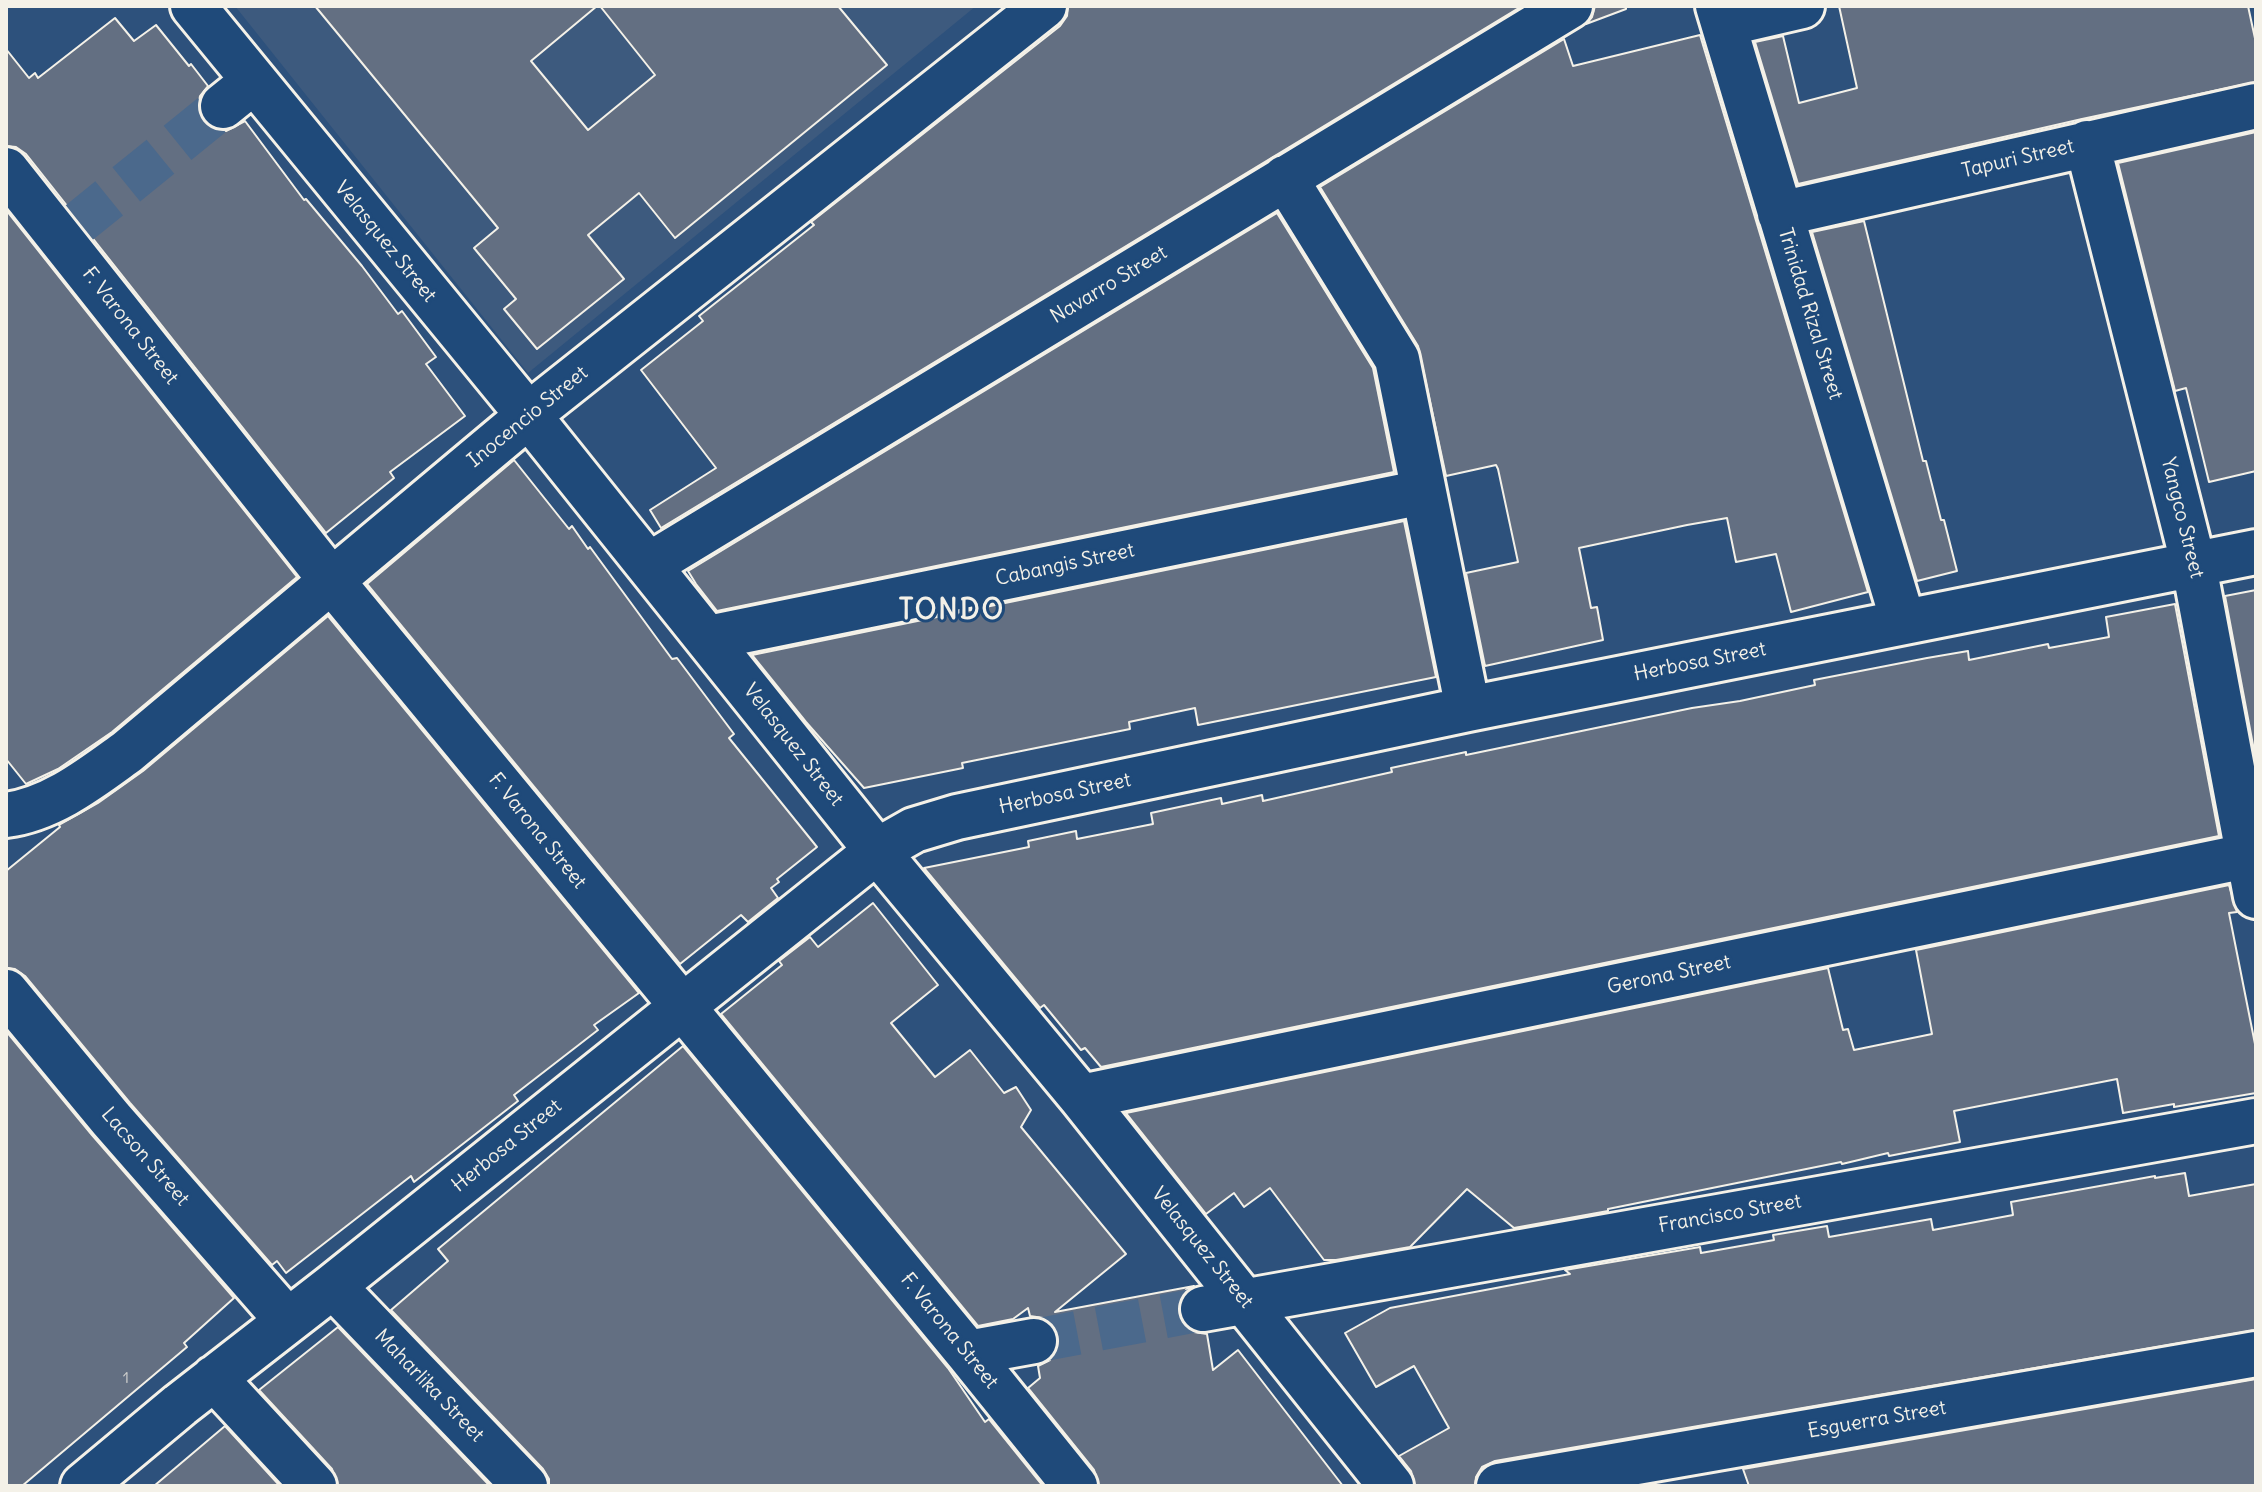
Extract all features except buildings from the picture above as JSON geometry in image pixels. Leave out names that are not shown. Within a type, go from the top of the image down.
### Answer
[{"type":"street","name":"Velasquez Street","points":[[193,6],[238,93],[529,416],[877,851],[1081,1097],[1224,1305],[1391,1486]]},
{"type":"street","name":"Inocencio Street","points":[[6,815],[45,804],[88,780],[127,752],[529,416],[1044,6]]},
{"type":"street","name":"Navarro Street","points":[[649,565],[1570,6]]},
{"type":"street","points":[[1721,15],[1802,6]]},
{"type":"street","name":"Trinidad Rizal Street","points":[[1721,15],[1903,621]]},
{"type":"street","name":"Tapuri Street","points":[[1780,214],[2256,106]]},
{"type":"street","name":"Yangco Street","points":[[2087,143],[2194,566],[2253,868]]},
{"type":"street","name":"F. Varona Street","points":[[6,170],[67,232],[331,580],[1075,1486]]},
{"type":"street","points":[[1285,178],[1397,359],[1468,709]]},
{"type":"street","name":"Cabangis Street","points":[[708,638],[1423,492]]},
{"type":"street","name":"Herbosa Street","points":[[83,1486],[214,1378],[877,851],[914,830],[957,817],[1468,709],[2256,552]]},
{"type":"street","name":"Gerona Street","points":[[1081,1097],[2253,868]]},
{"type":"street","name":"Lacson Street","points":[[6,992],[111,1119],[287,1320]]},
{"type":"street","name":"Francisco Street","points":[[1224,1305],[2256,1121]]},
{"type":"street","name":"Maharlika Street","points":[[333,1286],[525,1486]]},
{"type":"street","points":[[968,1353],[1034,1341]]},
{"type":"street","name":"Esguerra Street","points":[[1499,1486],[2256,1354]]},
{"type":"street","points":[[214,1378],[314,1486]]},
{"type":"shaded area","points":[[235,6],[976,6],[528,373]]},
{"type":"tunnel","points":[[75,226],[223,106]]},
{"type":"tunnel","points":[[1034,1341],[1203,1309]]},
{"type":"district","name":"TONDO","points":[[952,611]]}]
